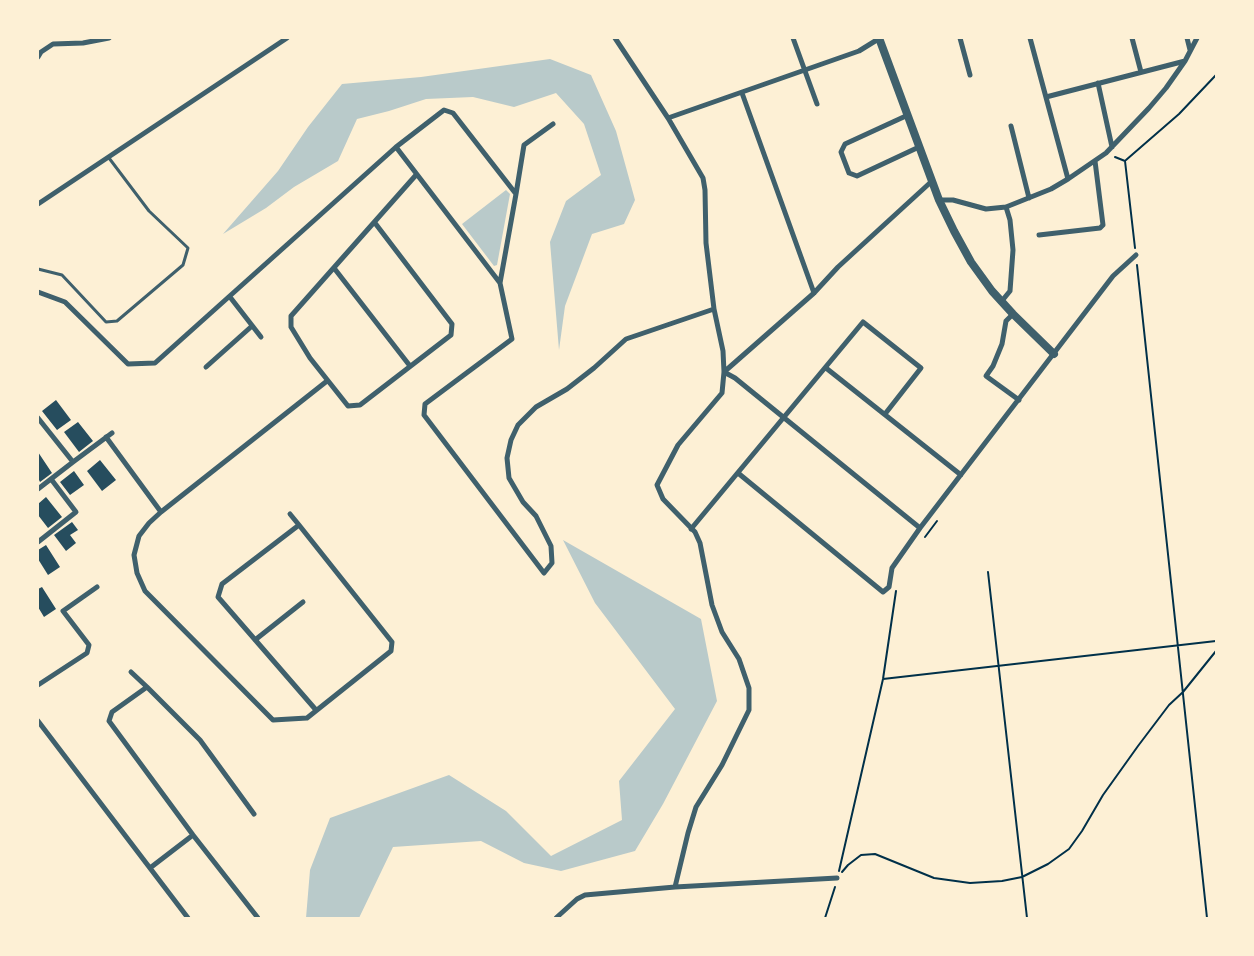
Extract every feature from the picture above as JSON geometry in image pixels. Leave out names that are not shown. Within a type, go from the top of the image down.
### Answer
[{"type":"street","points":[[38,57],[41,52],[53,44],[83,43],[108,38]]},
{"type":"street","points":[[38,204],[288,38]]},
{"type":"street","points":[[616,38],[668,118],[703,178],[706,242],[714,309],[723,351],[722,393],[678,445],[657,485],[663,499],[691,529],[700,543],[712,605],[722,632],[739,659],[749,688],[749,710],[722,765],[696,807],[675,887]]},
{"type":"street","points":[[792,38],[817,104]]},
{"type":"street","points":[[668,118],[859,51],[880,38],[919,147],[954,232],[972,262],[1001,302],[1054,354]]},
{"type":"street","points":[[960,38],[970,76]]},
{"type":"street","points":[[1030,38],[1068,179]]},
{"type":"street","points":[[1132,38],[1141,72]]},
{"type":"street","points":[[1187,38],[1190,51]]},
{"type":"street","points":[[940,200],[953,200],[986,209],[1006,207],[1051,190],[1106,153],[1166,88],[1198,38]]},
{"type":"street","points":[[1046,97],[1185,61]]},
{"type":"street","points":[[1098,83],[1112,146]]},
{"type":"street","points":[[742,93],[814,293]]},
{"type":"street","points":[[38,292],[65,302],[128,364],[155,363],[396,147],[444,110],[453,112],[516,194]]},
{"type":"street","points":[[908,115],[845,144],[841,152],[849,173],[857,176],[919,147]]},
{"type":"street","points":[[552,124],[524,145],[500,283],[512,339],[425,404],[424,415],[544,573],[552,563],[551,546],[536,516],[523,502],[509,478],[507,458],[511,440],[518,426],[536,407],[567,389],[626,339],[714,309]]},
{"type":"street","points":[[1011,126],[1029,198]]},
{"type":"street","points":[[396,147],[500,283]]},
{"type":"street","points":[[1039,235],[1100,228],[1103,225],[1095,162]]},
{"type":"street","points":[[375,223],[452,324],[451,335],[360,405],[348,406],[326,381],[310,358],[291,327],[291,316],[416,175]]},
{"type":"street","points":[[724,372],[814,293],[838,267],[932,181]]},
{"type":"street","points":[[1001,302],[1010,291],[1013,250],[1010,220],[1006,207]]},
{"type":"street","points":[[738,473],[883,592],[889,587],[892,568],[920,528],[1113,276],[1136,255]]},
{"type":"street","points":[[334,268],[410,366]]},
{"type":"street","points":[[230,297],[261,337]]},
{"type":"street","points":[[1013,314],[1006,321],[1002,344],[993,366],[986,376],[1018,400]]},
{"type":"street","points":[[691,529],[863,322],[921,368],[885,414]]},
{"type":"street","points":[[206,367],[252,326]]},
{"type":"street","points":[[826,368],[961,475]]},
{"type":"street","points":[[724,372],[735,378],[920,528]]},
{"type":"street","points":[[290,514],[392,642],[391,651],[307,718],[273,720],[145,591],[137,574],[134,555],[139,536],[161,512],[326,381]]},
{"type":"street","points":[[38,418],[72,462]]},
{"type":"street","points":[[38,489],[112,433]]},
{"type":"street","points":[[106,437],[161,512]]},
{"type":"street","points":[[38,542],[76,512],[51,479]]},
{"type":"street","points":[[299,525],[222,584],[218,597],[316,710]]},
{"type":"street","points":[[38,685],[86,653],[88,645],[63,611],[97,587]]},
{"type":"street","points":[[255,640],[303,602]]},
{"type":"street","points":[[132,672],[200,740],[254,814]]},
{"type":"street","points":[[147,688],[112,712],[109,721],[193,835],[258,918]]},
{"type":"street","points":[[38,721],[188,918]]},
{"type":"street","points":[[150,868],[193,835]]},
{"type":"street","points":[[556,918],[577,899],[585,895],[675,887],[837,878]]},
{"type":"lane","points":[[38,269],[62,275],[106,322],[116,321],[183,264],[188,248],[149,211],[109,158]]},
{"type":"path","points":[[1125,161],[1179,114],[1216,75]]},
{"type":"path","points":[[1106,153],[1125,161]]},
{"type":"path","points":[[1125,161],[1207,918]]},
{"type":"path","points":[[922,541],[940,518]]},
{"type":"path","points":[[988,572],[1027,918]]},
{"type":"path","points":[[825,918],[837,878],[883,679],[897,588]]},
{"type":"path","points":[[883,679],[1179,647],[1216,641]]},
{"type":"path","points":[[837,878],[848,865],[861,855],[875,854],[934,878],[970,883],[1002,881],[1022,877],[1048,864],[1069,849],[1082,832],[1103,795],[1138,746],[1169,705],[1184,692],[1216,651]]},
{"type":"shaded area","points":[[550,59],[591,75],[616,131],[635,200],[624,224],[592,234],[565,306],[559,350],[550,242],[566,201],[601,175],[584,124],[556,93],[514,107],[473,97],[426,99],[357,119],[338,161],[294,187],[266,208],[223,234],[278,171],[308,127],[342,84],[421,77]]},
{"type":"shaded area","points":[[506,190],[510,194],[497,265],[494,266],[462,224]]},
{"type":"shaded area","points":[[563,540],[701,619],[717,701],[663,804],[635,851],[561,871],[524,863],[481,841],[393,847],[359,918],[306,918],[310,870],[330,818],[449,775],[506,811],[551,856],[622,820],[619,781],[675,709],[595,603]]},
{"type":"building","points":[[56,400],[71,420],[57,430],[42,411]]},
{"type":"building","points":[[78,422],[93,441],[79,452],[64,432]]},
{"type":"building","points":[[38,452],[52,473],[40,482],[38,478]]},
{"type":"building","points":[[100,460],[116,480],[102,491],[87,471]]},
{"type":"building","points":[[74,471],[84,485],[70,495],[60,482]]},
{"type":"building","points":[[46,497],[62,517],[48,528],[38,515],[38,504]]},
{"type":"building","points":[[72,522],[78,530],[70,535],[76,543],[66,551],[54,535]]},
{"type":"building","points":[[46,545],[60,567],[48,575],[38,559],[38,550]]},
{"type":"building","points":[[42,587],[56,609],[44,617],[38,607],[38,589]]}]
